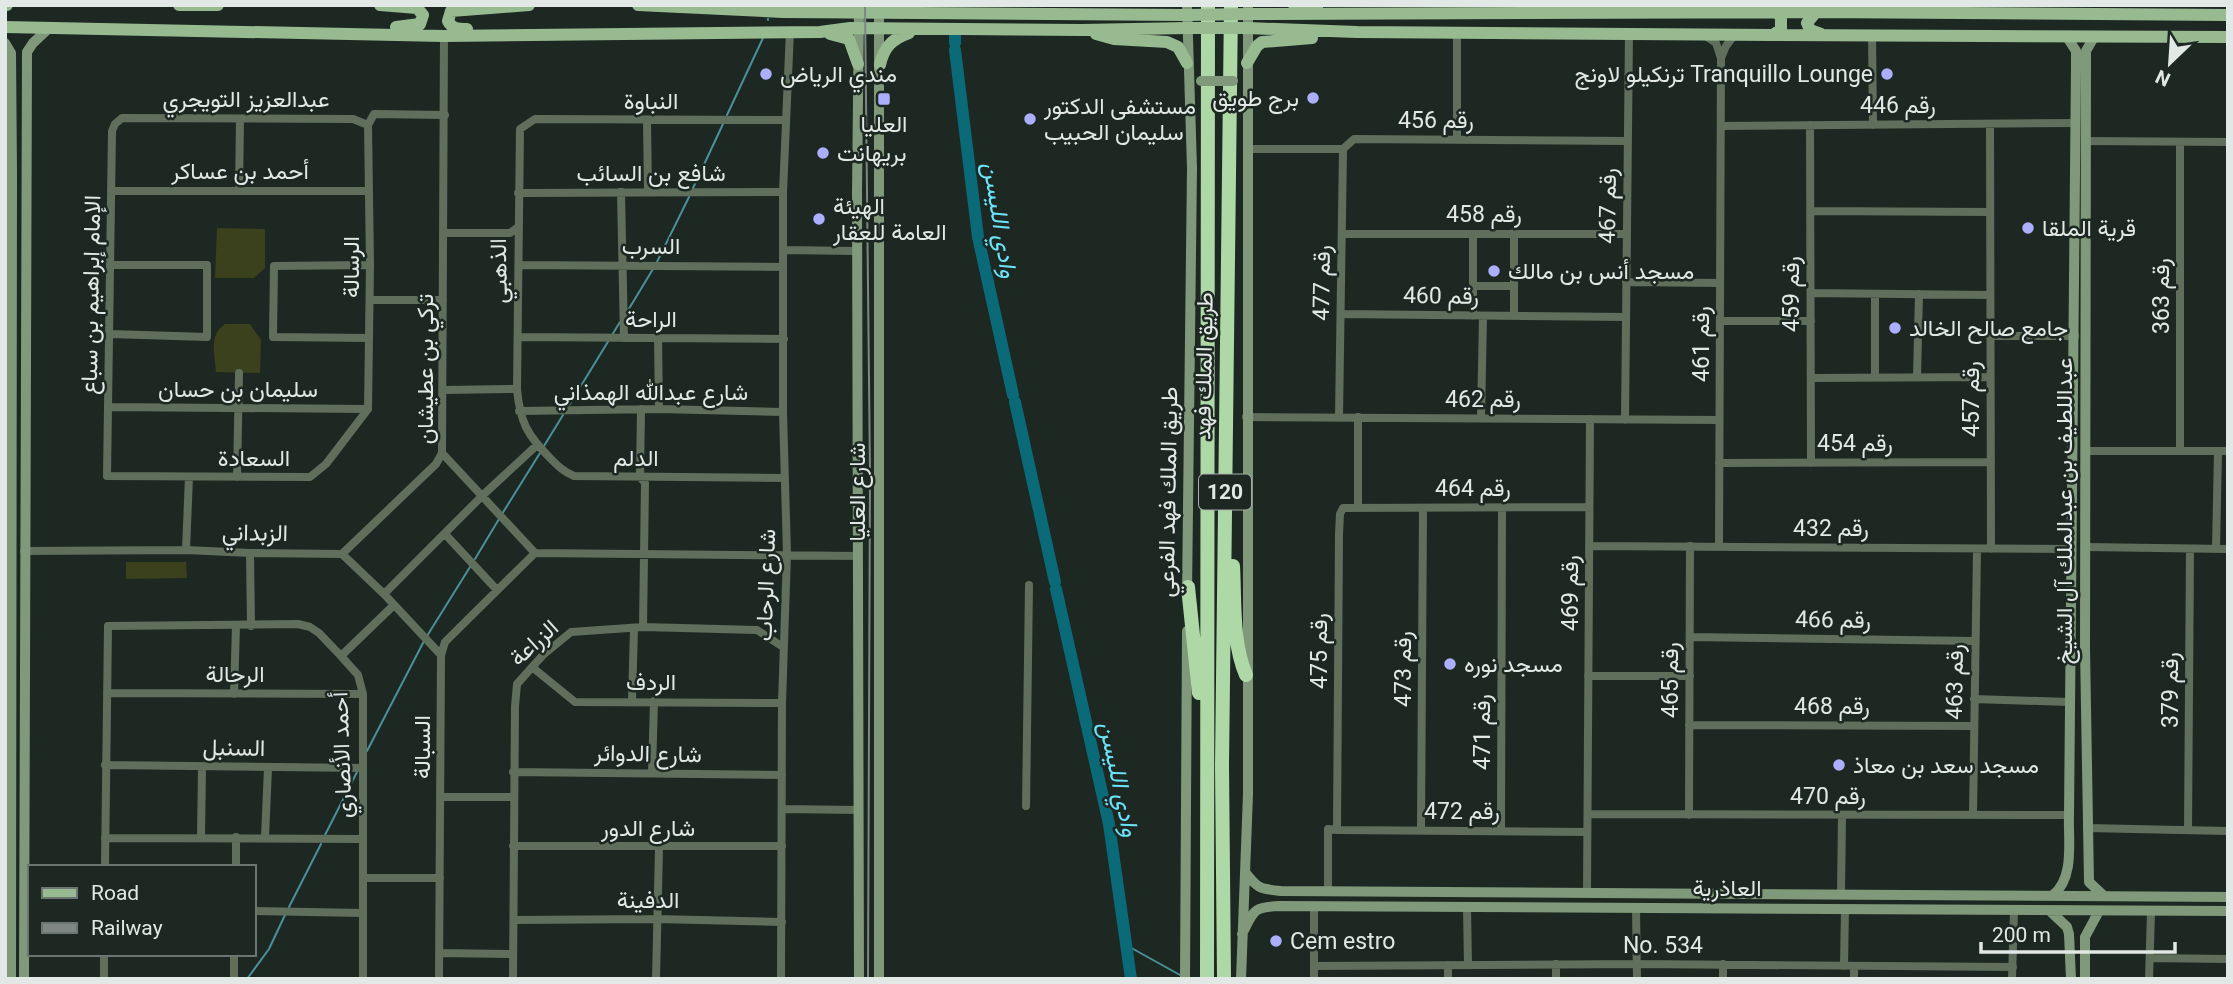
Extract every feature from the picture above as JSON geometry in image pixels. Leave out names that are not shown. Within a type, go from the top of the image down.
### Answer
[{"type":"highway","name":"طريق الملك فهد","points":[[1207,979],[1208,5]]},
{"type":"highway","name":"طريق الملك فهد","points":[[1224,979],[1222,765],[1231,5]]},
{"type":"highway","points":[[1225,523],[1231,533],[1238,642],[1241,664],[1246,675]]},
{"type":"highway","points":[[1188,587],[1207,768]]},
{"type":"highway","points":[[1199,979],[1206,915]]},
{"type":"main road","points":[[179,5],[218,5]]},
{"type":"main road","points":[[305,32],[337,28],[417,26],[423,20],[423,15],[417,8],[380,5]]},
{"type":"main road","points":[[529,5],[455,10],[451,11],[448,21],[456,29],[547,33]]},
{"type":"main road","points":[[638,5],[783,12],[859,8],[925,13],[991,9],[1083,14],[1187,10],[1358,14],[1468,9],[1700,9],[1777,13],[1831,9],[2092,10],[2228,15]]},
{"type":"main road","points":[[903,5],[925,13]]},
{"type":"main road","points":[[1083,14],[1118,5]]},
{"type":"main road","points":[[1294,5],[1358,14]]},
{"type":"main road","points":[[1816,12],[1807,23],[1810,30],[1824,35]]},
{"type":"main road","points":[[1773,35],[1781,29],[1781,17],[1777,13]]},
{"type":"main road","points":[[5,27],[444,36],[820,32],[849,39],[859,64]]},
{"type":"main road","points":[[820,32],[859,28],[1247,28],[1457,33],[2228,37]]},
{"type":"main road","points":[[880,65],[884,50],[890,43],[897,37],[919,29]]},
{"type":"main road","points":[[1082,30],[1114,39],[1167,42],[1178,47],[1188,63]]},
{"type":"main road","points":[[1247,62],[1257,46],[1268,40],[1326,37],[1357,32]]},
{"type":"street","name":"شارع العليا","points":[[859,8],[859,979]]},
{"type":"street","name":"شارع العليا","points":[[879,9],[879,979]]},
{"type":"street","name":"طريق الملك فهد الفرعي","points":[[1185,979],[1191,314],[1187,10]]},
{"type":"street","points":[[1241,979],[1248,793],[1248,10]]},
{"type":"street","points":[[24,979],[27,52],[49,28]]},
{"type":"street","name":"شارع الرحاب","points":[[781,979],[782,703],[787,554],[783,412],[783,192],[790,31]]},
{"type":"street","points":[[1457,33],[1457,139]]},
{"type":"street","name":"رقم 467","points":[[1625,419],[1629,34]]},
{"type":"street","points":[[1721,58],[1735,34]]},
{"type":"street","points":[[1703,35],[1716,43],[1721,58]]},
{"type":"street","points":[[1872,35],[1873,125]]},
{"type":"street","name":"تركي بن عطيشان","points":[[444,36],[442,453],[535,553]]},
{"type":"street","name":"عبداللطيف بن عبدالملك آل الشيخ","points":[[2053,895],[2061,889],[2068,865],[2075,336],[2081,160],[2086,141],[2081,70],[2076,51],[2067,37]]},
{"type":"street","name":"عبداللطيف بن عبدالملك آل الشيخ","points":[[2094,37],[2086,51],[2081,70],[2075,123],[2081,160],[2086,451],[2088,867],[2089,882],[2104,896]]},
{"type":"street","points":[[11,979],[8,480],[12,310],[8,261],[8,48],[19,44],[27,52]]},
{"type":"street","name":"رقم 461","points":[[1719,547],[1721,58]]},
{"type":"street","points":[[1190,90],[1201,81],[1233,81],[1247,93]]},
{"type":"street","points":[[368,125],[374,114],[445,115]]},
{"type":"street","name":"عبدالعزيز التويجري","points":[[122,118],[353,119],[368,125]]},
{"type":"street","name":"الإمام إبراهيم بن سباع","points":[[107,476],[112,131],[122,118]]},
{"type":"street","points":[[239,190],[240,119]]},
{"type":"street","name":"النباوة","points":[[520,129],[536,119],[785,120]]},
{"type":"street","points":[[647,120],[648,192]]},
{"type":"street","name":"رقم 446","points":[[1721,126],[2075,123]]},
{"type":"street","name":"رقم 457","points":[[1990,124],[1991,549]]},
{"type":"street","name":"الرسالة","points":[[368,125],[368,409]]},
{"type":"street","name":"رقم 459","points":[[1811,125],[1811,463]]},
{"type":"street","name":"الذهبي","points":[[519,411],[517,228],[520,129]]},
{"type":"street","name":"رقم 456","points":[[1247,149],[1343,149],[1354,139],[1628,141]]},
{"type":"street","points":[[2086,141],[2228,142]]},
{"type":"street","name":"رقم 363","points":[[2180,142],[2180,451]]},
{"type":"street","name":"رقم 477","points":[[1339,417],[1343,149]]},
{"type":"street","name":"أحمد بن عساكر","points":[[111,191],[369,191]]},
{"type":"street","points":[[621,192],[624,338]]},
{"type":"street","name":"شافع بن السائب","points":[[519,193],[783,192]]},
{"type":"street","points":[[1811,211],[1990,212]]},
{"type":"street","points":[[444,233],[510,233],[517,228]]},
{"type":"street","name":"رقم 458","points":[[1342,233],[1627,234]]},
{"type":"street","points":[[1514,233],[1514,316]]},
{"type":"street","points":[[1473,234],[1473,316]]},
{"type":"street","points":[[784,250],[857,251]]},
{"type":"street","points":[[110,265],[207,265],[207,337],[110,334]]},
{"type":"street","points":[[369,338],[273,337],[274,266],[370,265]]},
{"type":"street","name":"السرب","points":[[519,265],[783,267]]},
{"type":"street","points":[[1626,282],[1720,283]]},
{"type":"street","points":[[1473,286],[1514,286]]},
{"type":"street","points":[[1811,293],[1989,295]]},
{"type":"street","points":[[1875,294],[1875,377]]},
{"type":"street","points":[[1917,377],[1919,294]]},
{"type":"street","points":[[370,300],[443,300]]},
{"type":"street","points":[[12,310],[21,317],[26,311]]},
{"type":"street","name":"رقم 460","points":[[1340,314],[1626,317]]},
{"type":"street","points":[[1481,418],[1483,316]]},
{"type":"street","points":[[1720,321],[1811,321]]},
{"type":"street","points":[[12,330],[18,326],[27,330]]},
{"type":"street","points":[[1989,337],[2075,336]]},
{"type":"street","name":"الراحة","points":[[518,337],[783,339]]},
{"type":"street","points":[[658,337],[659,409]]},
{"type":"street","points":[[237,477],[239,373]]},
{"type":"street","points":[[1811,378],[1990,377]]},
{"type":"street","points":[[443,390],[517,389]]},
{"type":"street","name":"سليمان بن حسان","points":[[108,407],[368,409]]},
{"type":"street","name":"السعادة","points":[[107,476],[310,477],[326,464],[368,409]]},
{"type":"street","points":[[632,701],[644,554],[645,483],[640,477],[641,409]]},
{"type":"street","name":"شارع عبدالله الهمذاني","points":[[519,411],[659,409],[783,412]]},
{"type":"street","name":"الدلم","points":[[519,411],[526,430],[537,445],[563,470],[574,476],[785,478]]},
{"type":"street","name":"رقم 462","points":[[1247,416],[1719,420]]},
{"type":"street","points":[[1358,417],[1358,508]]},
{"type":"street","name":"رقم 469","points":[[1588,893],[1590,419]]},
{"type":"street","points":[[384,594],[537,445]]},
{"type":"street","points":[[2086,451],[2228,451]]},
{"type":"street","points":[[2216,549],[2218,451]]},
{"type":"street","points":[[442,453],[436,464],[342,554],[441,655],[445,642],[535,553],[858,556]]},
{"type":"street","name":"رقم 454","points":[[1719,463],[1990,462]]},
{"type":"street","points":[[186,550],[189,477]]},
{"type":"street","name":"رقم 464","points":[[1358,508],[1589,507]]},
{"type":"street","name":"رقم 475","points":[[1328,891],[1328,829],[1337,830],[1340,514],[1343,508],[1358,508]]},
{"type":"street","name":"رقم 473","points":[[1420,830],[1423,508]]},
{"type":"street","name":"رقم 471","points":[[1501,831],[1502,508]]},
{"type":"street","points":[[445,534],[497,590]]},
{"type":"street","name":"رقم 432","points":[[1589,546],[2072,549]]},
{"type":"street","name":"رقم 465","points":[[1689,815],[1690,546]]},
{"type":"street","points":[[2085,547],[2228,549]]},
{"type":"street","name":"رقم 463","points":[[1973,815],[1976,549]]},
{"type":"street","name":"رقم 379","points":[[2188,830],[2190,549]]},
{"type":"street","name":"الزبداني","points":[[24,551],[186,550],[342,554]]},
{"type":"street","points":[[250,553],[251,625]]},
{"type":"street","points":[[1026,806],[1028,585]]},
{"type":"street","points":[[341,656],[394,605]]},
{"type":"street","name":"أحمد الأنصاري","points":[[107,693],[108,626],[298,624],[310,627],[341,656],[358,675],[363,694],[363,979]]},
{"type":"street","points":[[234,694],[236,626]]},
{"type":"street","name":"الزراعة","points":[[513,979],[513,772],[517,684],[572,632],[639,627],[757,630],[783,647]]},
{"type":"street","name":"رقم 466","points":[[1690,637],[1975,641]]},
{"type":"street","points":[[2071,648],[2085,649]]},
{"type":"street","name":"السبالة","points":[[439,979],[441,655]]},
{"type":"street","name":"الردف","points":[[532,667],[575,702],[782,703]]},
{"type":"street","points":[[1588,676],[1689,676]]},
{"type":"street","points":[[105,865],[107,693]]},
{"type":"street","name":"الرحالة","points":[[107,693],[363,694]]},
{"type":"street","points":[[1974,699],[2069,702]]},
{"type":"street","points":[[652,773],[654,701]]},
{"type":"street","name":"رقم 468","points":[[1689,725],[1974,726]]},
{"type":"street","name":"السنبل","points":[[105,765],[363,768]]},
{"type":"street","points":[[201,838],[202,767]]},
{"type":"street","points":[[265,837],[268,768]]},
{"type":"street","name":"شارع الدوائر","points":[[513,772],[782,775]]},
{"type":"street","points":[[441,797],[513,797]]},
{"type":"street","points":[[783,809],[858,810]]},
{"type":"street","name":"رقم 470","points":[[1587,814],[2069,815]]},
{"type":"street","points":[[1841,894],[1842,815]]},
{"type":"street","points":[[2087,828],[2228,831]]},
{"type":"street","name":"رقم 472","points":[[1337,830],[1587,832]]},
{"type":"street","points":[[236,837],[236,865]]},
{"type":"street","points":[[105,838],[363,839]]},
{"type":"street","name":"شارع الدور","points":[[513,846],[782,846]]},
{"type":"street","points":[[656,979],[659,848]]},
{"type":"street","points":[[2068,865],[2072,873],[2076,874],[2088,867]]},
{"type":"street","name":"العاذرية","points":[[1245,872],[1256,886],[1281,891],[2228,897]]},
{"type":"street","points":[[363,878],[440,878]]},
{"type":"street","points":[[1279,906],[1272,904],[1271,900],[1274,894],[1281,891]]},
{"type":"street","points":[[1588,893],[1590,908]]},
{"type":"street","points":[[9,894],[25,894]]},
{"type":"street","points":[[1928,909],[1929,895]]},
{"type":"street","points":[[2210,897],[2210,911]]},
{"type":"street","name":"العاذرية","points":[[1242,934],[1259,907],[1279,906],[2228,911]]},
{"type":"street","points":[[1314,906],[1314,979]]},
{"type":"street","points":[[1467,908],[1468,965]]},
{"type":"street","points":[[1636,908],[1637,979]]},
{"type":"street","points":[[1843,966],[1845,909]]},
{"type":"street","points":[[2012,979],[2014,910]]},
{"type":"street","points":[[256,911],[363,913]]},
{"type":"street","points":[[2050,911],[2067,927],[2071,979]]},
{"type":"street","points":[[2085,979],[2085,937],[2099,911]]},
{"type":"street","points":[[2149,979],[2151,912]]},
{"type":"street","name":"الدفينة","points":[[514,919],[782,922]]},
{"type":"street","points":[[2069,934],[2078,931],[2085,937]]},
{"type":"street","points":[[439,953],[513,954]]},
{"type":"street","points":[[104,956],[104,979]]},
{"type":"street","points":[[234,956],[234,979]]},
{"type":"street","points":[[2150,958],[2228,959]]},
{"type":"street","points":[[1556,964],[1556,979]]},
{"type":"street","points":[[1723,964],[1723,979]]},
{"type":"street","name":"No. 534","points":[[1314,966],[1723,964],[2012,967]]},
{"type":"street","points":[[1448,965],[1448,979]]},
{"type":"street","points":[[1854,966],[1854,979]]},
{"type":"green space","points":[[217,228],[265,229],[265,268],[254,278],[215,278]]},
{"type":"green space","points":[[225,324],[250,324],[261,340],[260,373],[216,372],[214,340]]},
{"type":"green space","points":[[126,562],[186,562],[187,578],[126,579]]},
{"type":"waterway","name":"وادي الليسن","points":[[955,36],[955,43]]},
{"type":"waterway","points":[[727,115],[763,38]]},
{"type":"waterway","name":"وادي الليسن","points":[[955,50],[978,237],[1013,395]]},
{"type":"waterway","points":[[693,188],[723,124]]},
{"type":"waterway","points":[[656,264],[689,197]]},
{"type":"waterway","points":[[627,312],[653,269]]},
{"type":"waterway","points":[[612,335],[620,322]]},
{"type":"waterway","points":[[568,407],[609,340]]},
{"type":"waterway","name":"وادي الليسن","points":[[1015,402],[1055,582]]},
{"type":"waterway","points":[[544,446],[563,415]]},
{"type":"waterway","points":[[502,514],[540,453]]},
{"type":"waterway","points":[[475,559],[499,519]]},
{"type":"waterway","points":[[427,636],[470,567]]},
{"type":"waterway","name":"وادي الليسن","points":[[1056,589],[1109,824],[1131,979]]},
{"type":"waterway","points":[[367,751],[424,641]]},
{"type":"waterway","points":[[325,835],[357,772]]},
{"type":"waterway","points":[[289,907],[321,844]]},
{"type":"waterway","points":[[247,979],[269,949],[285,915]]},
{"type":"waterway","points":[[1126,945],[1180,975]]},
{"type":"railway","points":[[865,5],[870,473],[868,979]]},
{"type":"place","name":"مندي الرياض","points":[[766,74]]},
{"type":"place","name":"ترنكيلو لاونج Tranquillo Lounge","points":[[1887,74]]},
{"type":"place","name":"برج طويق","points":[[1313,98]]},
{"type":"place","name":"العليا","points":[[884,99]]},
{"type":"place","name":"مستشفى الدكتور سليمان الحبيب","points":[[1030,119]]},
{"type":"place","name":"بريهانت","points":[[823,153]]},
{"type":"place","name":"الهيئة العامة للعقار","points":[[819,219]]},
{"type":"place","name":"قرية الملقا","points":[[2028,228]]},
{"type":"place","name":"مسجد أنس بن مالك","points":[[1494,271]]},
{"type":"place","name":"جامع صالح الخالد","points":[[1895,328]]},
{"type":"place","name":"مسجد نوره","points":[[1450,664]]},
{"type":"place","name":"مسجد سعد بن معاذ","points":[[1839,765]]},
{"type":"place","name":"Cem estro","points":[[1276,941]]}]
